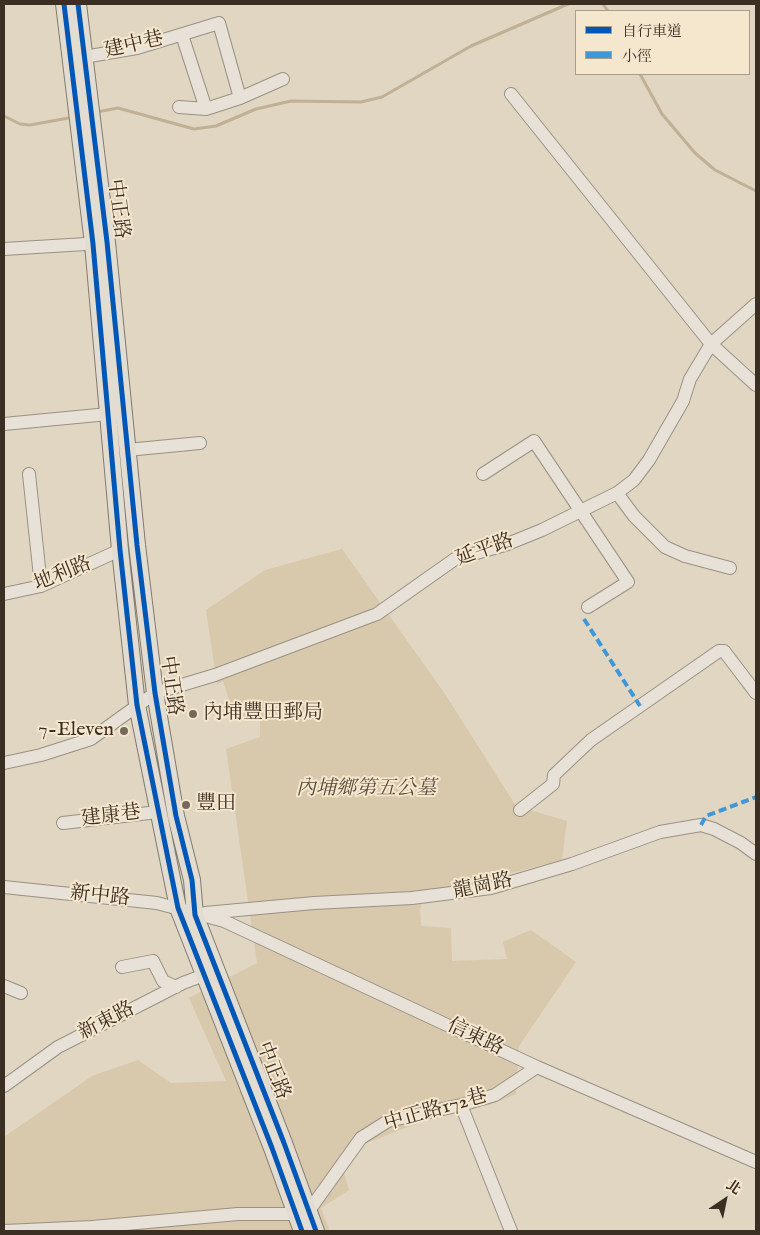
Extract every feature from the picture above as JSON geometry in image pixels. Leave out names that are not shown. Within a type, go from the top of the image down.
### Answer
[{"type":"main road","name":"中正路","points":[[74,5],[84,56],[84,115]]},
{"type":"main road","name":"中正路","points":[[74,5],[84,115],[127,450],[155,693],[176,816],[192,880],[195,915],[210,973]]},
{"type":"main road","name":"中正路","points":[[100,243],[108,414],[120,550],[137,705],[158,812],[178,908],[210,973],[284,1143],[301,1213],[302,1231]]},
{"type":"main road","name":"中正路","points":[[301,1213],[316,1231]]},
{"type":"street","name":"建中巷","points":[[84,56],[137,48],[219,23],[240,98]]},
{"type":"street","name":"建中巷","points":[[182,34],[206,109]]},
{"type":"street","points":[[179,107],[206,109],[240,98],[283,80]]},
{"type":"street","points":[[511,94],[711,344],[756,385]]},
{"type":"street","points":[[4,249],[100,243]]},
{"type":"street","name":"延平路","points":[[4,763],[41,755],[91,739],[155,693],[215,675],[377,614],[456,559],[542,530],[579,510],[617,493],[634,480],[649,460],[683,401],[690,378],[711,344],[756,304]]},
{"type":"street","points":[[4,424],[108,414]]},
{"type":"street","points":[[484,474],[534,441],[628,582],[588,607]]},
{"type":"street","points":[[127,450],[200,442]]},
{"type":"street","points":[[29,474],[41,586]]},
{"type":"street","points":[[617,493],[634,516],[665,547],[685,556],[730,568]]},
{"type":"street","name":"地利路","points":[[4,594],[41,586],[120,550]]},
{"type":"street","points":[[520,810],[553,784],[554,775],[591,740],[719,651],[724,650],[756,693]]},
{"type":"street","name":"建康巷","points":[[63,823],[158,812]]},
{"type":"street","name":"龍崗路","points":[[195,915],[314,903],[412,898],[492,888],[572,864],[660,832],[701,825],[714,829],[741,843],[756,854]]},
{"type":"street","name":"新中路","points":[[4,887],[99,896],[178,908],[195,915]]},
{"type":"street","name":"信東路","points":[[195,915],[224,921],[537,1067],[756,1162]]},
{"type":"street","points":[[122,967],[153,961],[163,981],[176,987]]},
{"type":"street","name":"新東路","points":[[4,1086],[58,1047],[176,987],[210,973]]},
{"type":"street","points":[[4,986],[21,994]]},
{"type":"street","name":"中正路172巷","points":[[301,1213],[361,1138],[388,1121],[461,1105],[495,1095],[537,1067]]},
{"type":"street","points":[[461,1105],[511,1231]]},
{"type":"street","points":[[5,1231],[92,1227],[238,1214],[301,1213]]},
{"type":"green space","name":"內埔鄉第五公墓","points":[[342,549],[445,694],[516,806],[567,821],[562,860],[424,895],[420,909],[421,926],[451,928],[452,961],[507,959],[503,942],[531,930],[576,962],[519,1046],[516,1094],[490,1105],[456,1108],[362,1145],[340,1160],[349,1190],[321,1208],[329,1229],[324,1231],[4,1231],[4,1137],[92,1076],[138,1060],[171,1083],[226,1081],[189,998],[257,963],[226,749],[260,737],[260,719],[235,718],[223,681],[217,684],[206,610],[265,570]]},
{"type":"waterway","points":[[97,112],[118,108],[194,129],[216,126],[256,109],[291,101],[361,102],[382,97],[471,46],[568,4]]},
{"type":"waterway","points":[[603,4],[607,10]]},
{"type":"waterway","points":[[641,75],[662,114],[695,153],[715,170],[756,191]]},
{"type":"waterway","points":[[4,116],[20,124],[30,125],[74,117]]},
{"type":"marked path","points":[[584,619],[640,706]]},
{"type":"marked path","points":[[701,825],[706,816],[756,797]]},
{"type":"cycle path","points":[[64,4],[93,244],[120,550],[137,705],[178,908],[272,1148],[302,1231]]},
{"type":"cycle path","points":[[78,4],[107,242],[137,545],[155,693],[176,816],[192,880],[195,915],[284,1143],[316,1231]]},
{"type":"place","name":"內埔豐田郵局","points":[[193,714]]},
{"type":"place","name":"7-Eleven","points":[[124,731]]},
{"type":"place","name":"豐田","points":[[186,805]]}]
